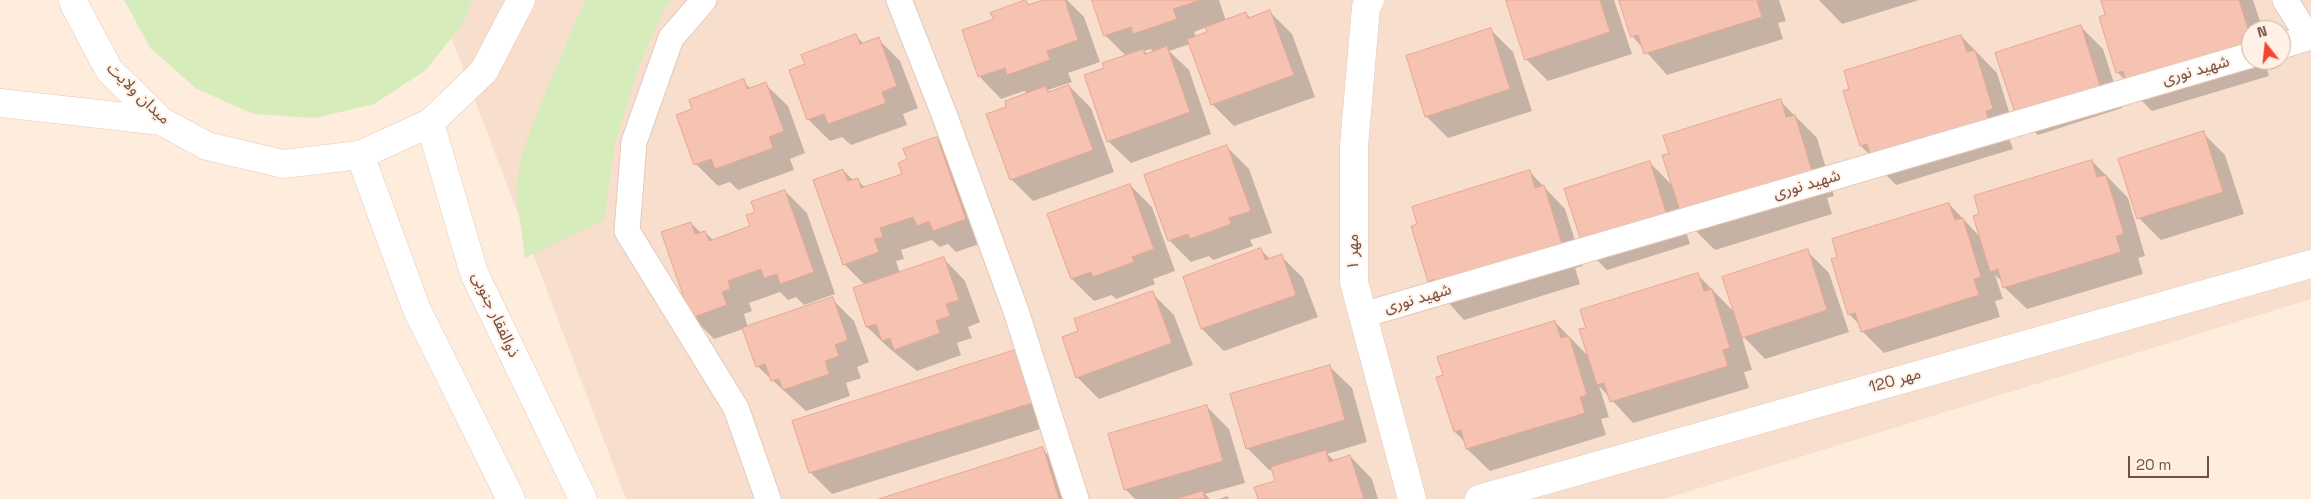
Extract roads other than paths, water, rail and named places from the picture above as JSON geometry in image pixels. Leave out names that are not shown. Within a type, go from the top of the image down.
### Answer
[{"type":"street","name":"میدان ولایت","points":[[73,0],[74,6],[109,70],[161,121],[207,146],[283,164],[360,156],[430,123],[484,71],[521,0]]},
{"type":"street","points":[[704,0],[671,38],[634,142],[628,231],[736,408],[768,499]]},
{"type":"street","points":[[899,0],[944,114],[1016,311],[1076,499]]},
{"type":"street","name":"مهر ۱","points":[[1370,0],[1366,7],[1354,146],[1354,282],[1412,499]]},
{"type":"street","points":[[2284,0],[2310,38],[2291,43]]},
{"type":"street","name":"شهید نوری","points":[[1363,315],[2241,58]]},
{"type":"street","points":[[0,103],[161,121]]},
{"type":"street","name":"ذوالفقار جنوبی","points":[[430,123],[474,273],[583,499]]},
{"type":"street","points":[[360,156],[417,310],[511,499]]},
{"type":"street","name":"مهر 120","points":[[1479,499],[2311,264]]}]
